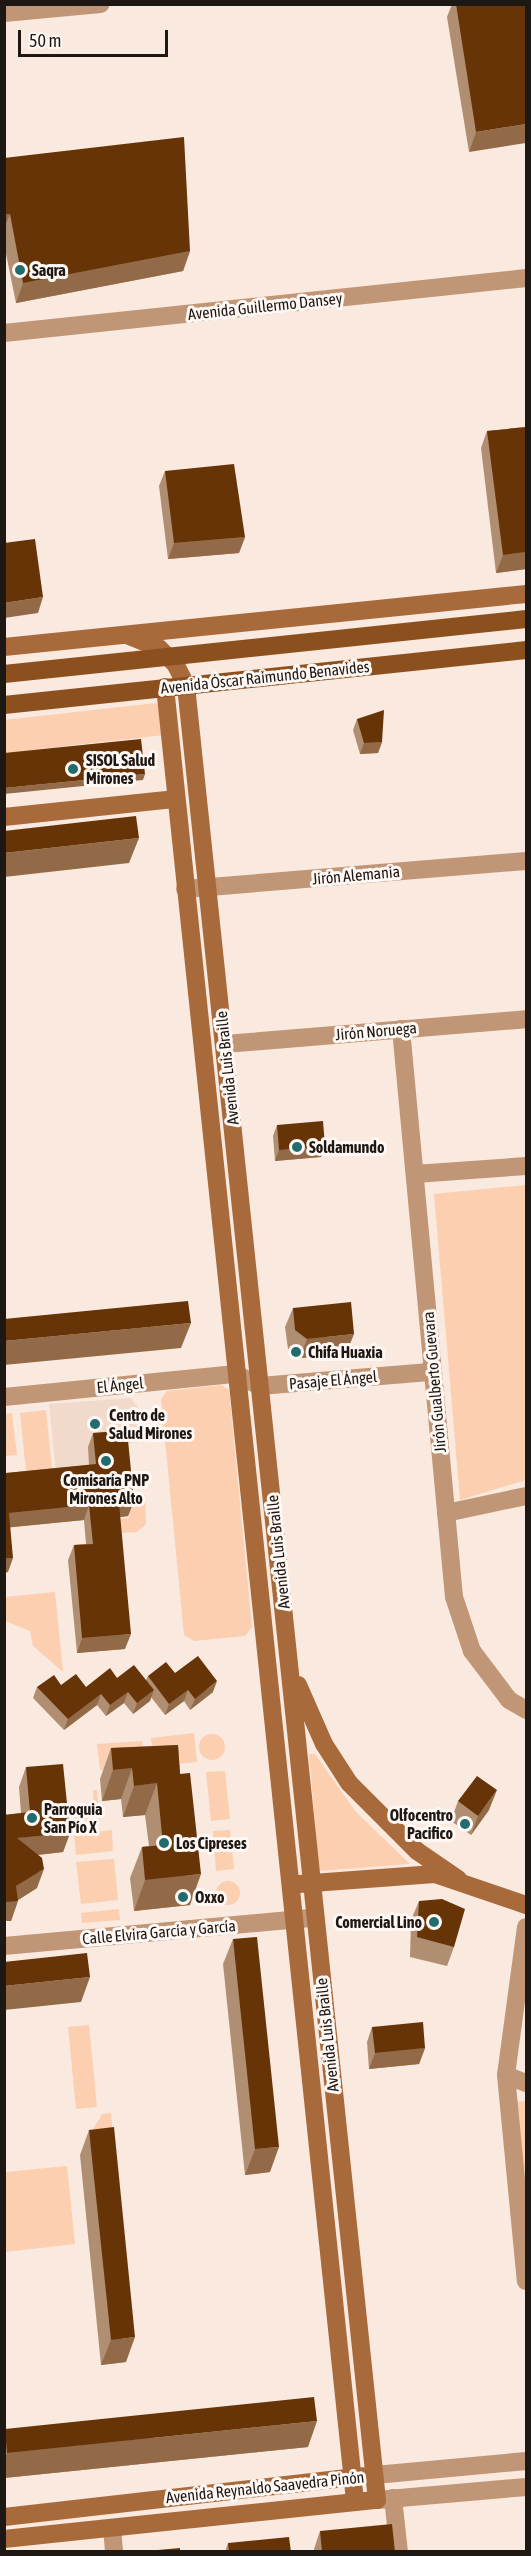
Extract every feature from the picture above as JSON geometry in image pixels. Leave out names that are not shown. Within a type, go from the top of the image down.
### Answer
[{"type":"main road","name":"Avenida Óscar Raimundo Benavides","points":[[4,674],[526,619]]},
{"type":"main road","name":"Avenida Óscar Raimundo Benavides","points":[[4,705],[526,650]]},
{"type":"street","points":[[4,13],[101,4]]},
{"type":"street","name":"Avenida Guillermo Dansey","points":[[4,333],[526,278]]},
{"type":"street","points":[[4,646],[526,594]]},
{"type":"street","points":[[127,634],[169,657]]},
{"type":"street","name":"Avenida Luis Braille","points":[[169,657],[186,685],[290,1659],[310,1883],[375,2475],[385,2499]]},
{"type":"street","name":"Avenida Luis Braille","points":[[165,687],[355,2502]]},
{"type":"street","points":[[4,817],[176,799]]},
{"type":"street","name":"Jirón Alemania","points":[[185,890],[526,861]]},
{"type":"street","name":"Jirón Noruega","points":[[225,1044],[526,1019]]},
{"type":"street","name":"Jirón Gualberto Guevara","points":[[401,1029],[432,1372],[460,1624],[488,1676],[526,1710]]},
{"type":"street","points":[[415,1174],[526,1166]]},
{"type":"street","name":"Pasaje El Ángel","points":[[260,1386],[432,1372]]},
{"type":"street","points":[[236,1374],[260,1386]]},
{"type":"street","name":"El Ángel","points":[[4,1397],[236,1374]]},
{"type":"street","points":[[446,1513],[526,1496]]},
{"type":"street","points":[[290,1659],[304,1703],[350,1783],[417,1851],[458,1879],[526,1905]]},
{"type":"street","points":[[291,1885],[412,1874],[458,1879]]},
{"type":"street","name":"Calle Elvira García y García","points":[[4,1946],[314,1918]]},
{"type":"street","points":[[526,1927],[506,2075],[526,2281]]},
{"type":"street","points":[[506,2075],[526,2083]]},
{"type":"street","name":"Avenida Reynaldo Saavedra Pinón","points":[[4,2517],[352,2477],[526,2461]]},
{"type":"street","name":"Avenida Reynaldo Saavedra Pinón","points":[[4,2539],[385,2499],[526,2487]]},
{"type":"street","points":[[385,2499],[399,2552]]},
{"type":"street","points":[[112,2528],[114,2552]]},
{"type":"shaded area","points":[[156,703],[162,708],[164,735],[5,753],[4,720]]},
{"type":"shaded area","points":[[526,1185],[526,1480],[460,1500],[434,1194]]},
{"type":"shaded area","points":[[221,1385],[229,1390],[252,1627],[245,1636],[194,1641],[184,1635],[161,1399],[167,1391]]},
{"type":"shaded area","name":"Centro de Salud Mirones","points":[[131,1398],[137,1406],[141,1442],[88,1447],[91,1479],[57,1482],[49,1404]]},
{"type":"shaded area","points":[[46,1410],[53,1478],[27,1481],[20,1413]]},
{"type":"shaded area","points":[[12,1413],[17,1455],[5,1456],[5,1414]]},
{"type":"shaded area","points":[[145,1495],[146,1524],[137,1532],[119,1533],[117,1519],[129,1518],[128,1497]]},
{"type":"shaded area","points":[[55,1592],[63,1672],[33,1646],[30,1631],[5,1621],[5,1597]]},
{"type":"shaded area","points":[[194,1733],[197,1762],[154,1766],[151,1738]]},
{"type":"shaded area","points":[[212,1734],[221,1738],[225,1747],[221,1756],[212,1760],[203,1756],[199,1747],[203,1738]]},
{"type":"shaded area","points":[[142,1741],[144,1766],[100,1770],[97,1744]]},
{"type":"shaded area","points":[[309,1754],[315,1754],[356,1812],[410,1864],[319,1871]]},
{"type":"shaded area","points":[[225,1771],[230,1819],[211,1821],[206,1772]]},
{"type":"shaded area","points":[[93,1790],[97,1790],[100,1822],[73,1825],[72,1809],[94,1807]]},
{"type":"shaded area","points":[[112,1830],[113,1851],[76,1855],[74,1834]]},
{"type":"shaded area","points":[[230,1830],[234,1869],[216,1871],[213,1831]]},
{"type":"shaded area","points":[[114,1859],[118,1900],[81,1904],[76,1862]]},
{"type":"shaded area","points":[[228,1881],[236,1885],[240,1893],[236,1901],[228,1905],[220,1901],[216,1893],[220,1885]]},
{"type":"shaded area","points":[[119,1909],[120,1920],[82,1923],[81,1913]]},
{"type":"shaded area","points":[[89,2025],[97,2107],[76,2109],[68,2027]]},
{"type":"shaded area","points":[[526,2101],[526,2187],[516,2102]]},
{"type":"shaded area","points":[[111,2113],[113,2137],[87,2139],[102,2114]]},
{"type":"shaded area","points":[[67,2166],[75,2244],[5,2252],[5,2172]]},
{"type":"building","points":[[456,4],[526,4],[526,124],[476,132]]},
{"type":"building","points":[[184,137],[190,251],[23,283],[10,214],[4,214],[4,158]]},
{"type":"building","points":[[526,427],[526,552],[503,555],[487,431]]},
{"type":"building","points":[[234,464],[245,537],[174,543],[165,471]]},
{"type":"building","points":[[35,539],[43,597],[4,603],[4,543]]},
{"type":"building","points":[[384,710],[382,742],[364,743],[357,719]]},
{"type":"building","name":"SISOL Salud Mirones","points":[[141,739],[145,774],[4,788],[4,753]]},
{"type":"building","points":[[136,816],[139,838],[4,853],[4,831]]},
{"type":"building","points":[[323,1121],[325,1146],[279,1150],[277,1125]]},
{"type":"building","points":[[188,1301],[191,1323],[4,1341],[4,1319]]},
{"type":"building","points":[[351,1302],[354,1334],[307,1339],[295,1330],[293,1308]]},
{"type":"building","points":[[127,1430],[134,1501],[119,1503],[131,1634],[82,1638],[74,1545],[93,1544],[89,1505],[9,1513],[13,1558],[4,1558],[4,1458],[6,1473],[96,1464],[93,1433]]},
{"type":"building","points":[[198,1656],[217,1681],[195,1699],[188,1690],[169,1704],[148,1676],[166,1662],[175,1673]]},
{"type":"building","points":[[134,1665],[154,1690],[137,1703],[128,1692],[110,1705],[101,1694],[68,1719],[37,1687],[54,1675],[61,1685],[76,1674],[86,1687],[110,1668],[117,1678]]},
{"type":"building","points":[[178,1745],[180,1774],[190,1773],[201,1874],[145,1880],[142,1847],[163,1845],[157,1783],[134,1786],[132,1768],[113,1770],[111,1748]]},
{"type":"building","points":[[63,1764],[70,1833],[17,1838],[42,1858],[44,1869],[16,1886],[18,1901],[4,1902],[4,1815],[30,1812],[26,1767]]},
{"type":"building","points":[[477,1776],[497,1790],[478,1816],[458,1801]]},
{"type":"building","points":[[442,1899],[465,1909],[454,1947],[417,1937],[419,1901]]},
{"type":"building","points":[[257,1937],[279,2147],[255,2149],[233,1939]]},
{"type":"building","points":[[87,1953],[90,1977],[4,1986],[4,1962]]},
{"type":"building","points":[[423,2022],[425,2048],[375,2053],[372,2027]]},
{"type":"building","points":[[114,2127],[135,2337],[111,2340],[89,2130]]},
{"type":"building","points":[[314,2397],[317,2421],[7,2453],[5,2429]]},
{"type":"building","points":[[392,2524],[395,2552],[322,2552],[320,2531]]},
{"type":"building","points":[[289,2537],[291,2552],[229,2552],[228,2543]]},
{"type":"building","points":[[180,2548],[180,2552],[158,2552],[158,2550]]},
{"type":"place","name":"Saqra","points":[[20,270]]},
{"type":"place","name":"SISOL Salud Mirones","points":[[73,769]]},
{"type":"place","name":"Soldamundo","points":[[297,1147]]},
{"type":"place","name":"Chifa Huaxia","points":[[296,1352]]},
{"type":"place","name":"Centro de Salud Mirones","points":[[95,1424]]},
{"type":"place","name":"Comisaría PNP Mirones Alto","points":[[106,1461]]},
{"type":"place","name":"Parroquia San Pío X","points":[[32,1818]]},
{"type":"place","name":"Olfocentro Pacifico","points":[[465,1824]]},
{"type":"place","name":"Los Cipreses","points":[[164,1843]]},
{"type":"place","name":"Oxxo","points":[[183,1897]]},
{"type":"place","name":"Comercial Lino","points":[[434,1922]]}]
